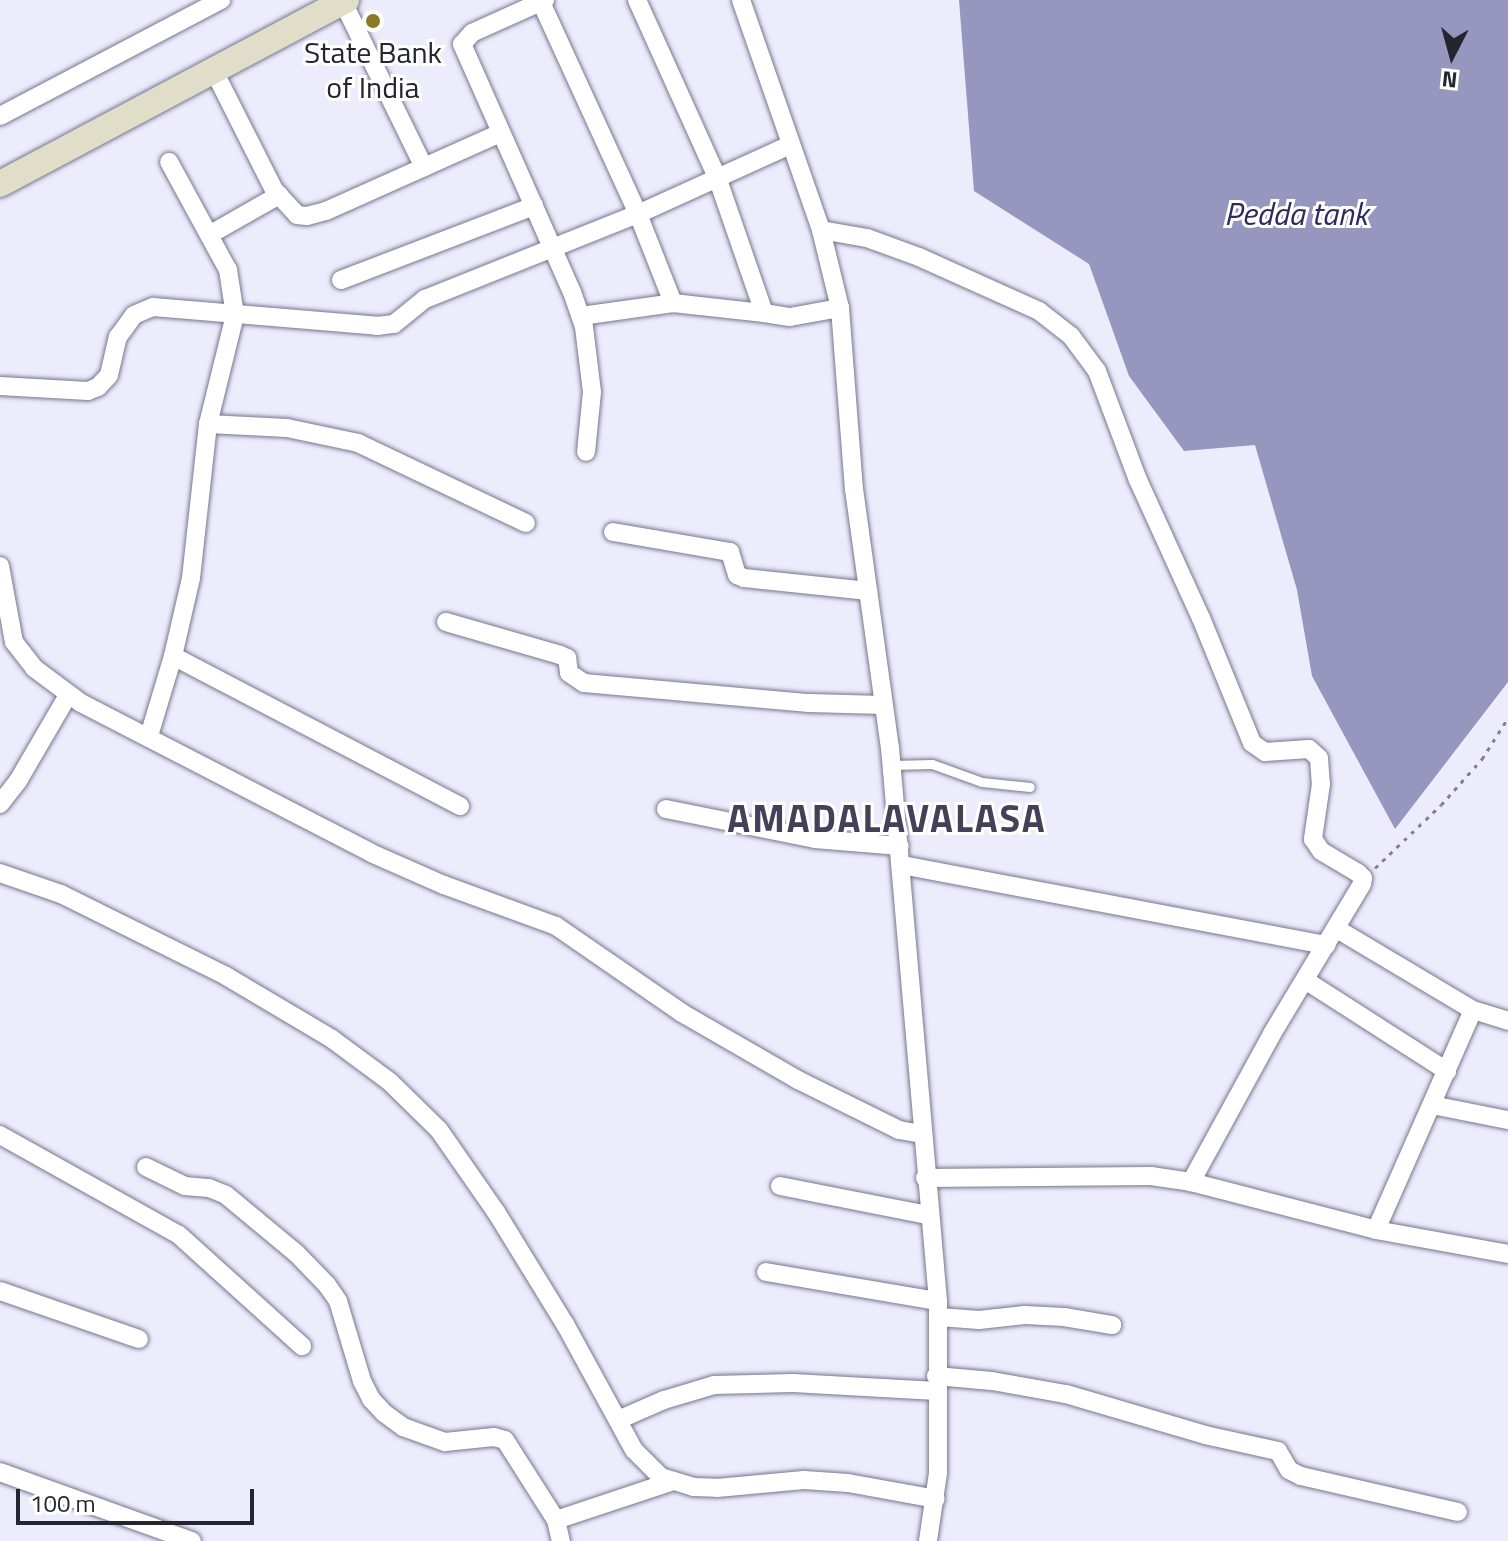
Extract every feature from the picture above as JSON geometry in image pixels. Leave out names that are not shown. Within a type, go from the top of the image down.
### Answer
[{"type":"main road","points":[[0,166],[315,0]]},
{"type":"main road","points":[[0,184],[345,1]]},
{"type":"street","points":[[0,116],[221,0]]},
{"type":"street","points":[[637,0],[717,177],[764,313]]},
{"type":"street","points":[[741,0],[821,230],[840,308],[854,489],[892,765],[928,1215],[939,1309],[936,1499],[928,1541]]},
{"type":"street","points":[[345,1],[424,167]]},
{"type":"street","points":[[586,452],[592,392],[581,316],[462,44],[472,33],[542,1],[638,214],[673,303]]},
{"type":"street","points":[[213,69],[279,195],[297,215],[307,216],[500,133]]},
{"type":"street","points":[[0,386],[88,391],[98,387],[109,375],[118,337],[134,315],[142,310],[175,308],[235,315],[394,324],[425,299],[638,214],[790,145]]},
{"type":"street","points":[[149,736],[173,656],[191,578],[208,424],[235,315],[228,270],[169,162]]},
{"type":"street","points":[[209,235],[279,195]]},
{"type":"street","points":[[341,280],[534,206]]},
{"type":"street","points":[[821,230],[876,241],[1007,296],[1056,322],[1089,357],[1252,743],[1265,752],[1301,748],[1315,752],[1321,764],[1313,839],[1321,851],[1363,878],[1191,1182]]},
{"type":"street","points":[[581,316],[673,303],[790,317],[840,308]]},
{"type":"street","points":[[208,424],[287,428],[358,443],[526,523]]},
{"type":"street","points":[[613,532],[730,552],[737,575],[744,578],[868,591]]},
{"type":"street","points":[[0,566],[14,642],[34,668],[68,695],[371,853],[444,885],[556,926],[682,1013],[798,1080],[899,1130],[922,1134]]},
{"type":"street","points":[[446,622],[567,658],[569,673],[584,683],[809,703],[883,705]]},
{"type":"street","points":[[173,656],[460,806]]},
{"type":"street","points":[[0,804],[18,781],[68,695]]},
{"type":"street","points":[[666,809],[1332,937],[1473,1010],[1508,1021]]},
{"type":"street","points":[[0,873],[61,894],[226,976],[332,1039],[389,1081],[439,1130],[496,1212],[565,1324],[634,1450],[648,1466],[670,1482]]},
{"type":"street","points":[[1305,980],[1447,1071]]},
{"type":"street","points":[[1376,1230],[1473,1010]]},
{"type":"street","points":[[1432,1105],[1508,1120]]},
{"type":"street","points":[[0,1135],[179,1235],[302,1346]]},
{"type":"street","points":[[146,1167],[185,1186],[218,1190],[297,1254],[327,1285],[338,1301],[362,1381],[371,1399],[384,1413],[403,1427],[445,1442],[494,1437],[505,1440],[516,1452],[556,1520],[561,1541]]},
{"type":"street","points":[[925,1178],[1151,1176],[1191,1182],[1376,1230],[1508,1254]]},
{"type":"street","points":[[780,1186],[928,1215]]},
{"type":"street","points":[[766,1272],[979,1320],[1025,1315],[1064,1317],[1112,1325]]},
{"type":"street","points":[[0,1291],[139,1339]]},
{"type":"street","points":[[618,1420],[664,1400],[714,1385],[992,1381],[1066,1394],[1205,1435],[1278,1451],[1289,1470],[1301,1476],[1458,1512]]},
{"type":"street","points":[[0,1472],[192,1541]]},
{"type":"street","points":[[556,1520],[670,1482],[717,1488],[804,1480],[888,1488],[936,1499]]},
{"type":"lane","points":[[892,765],[932,764],[982,782],[1030,787]]},
{"type":"path","points":[[1363,878],[1441,805],[1482,759],[1508,718]]},
{"type":"water","name":"Pedda tank","points":[[959,0],[1508,0],[1508,682],[1395,829],[1312,676],[1297,590],[1255,445],[1184,451],[1129,376],[1089,264],[974,191]]},
{"type":"place","name":"State Bank of India","points":[[373,21]]},
{"type":"district","name":"AMADALAVALASA","points":[[887,819]]}]
